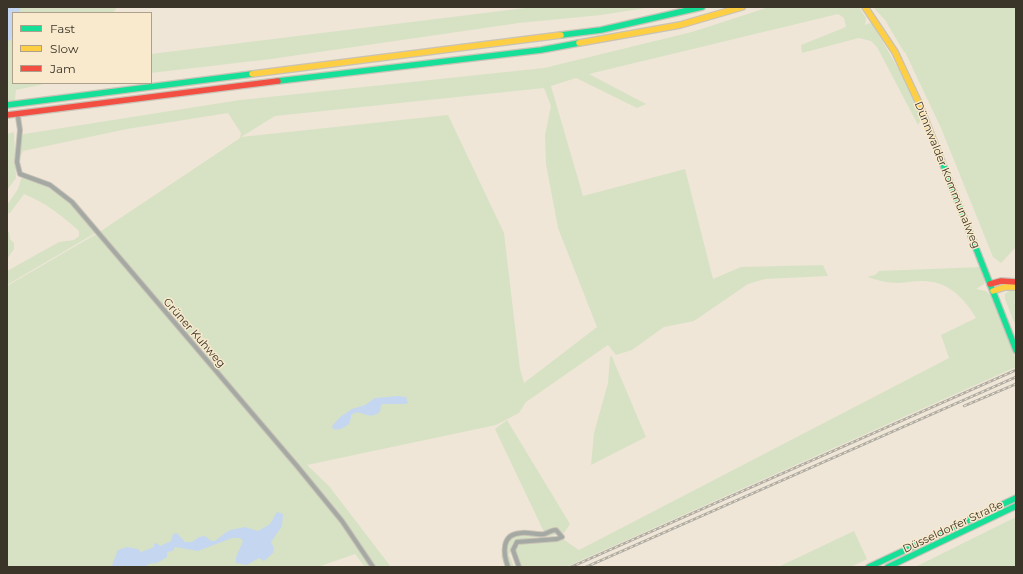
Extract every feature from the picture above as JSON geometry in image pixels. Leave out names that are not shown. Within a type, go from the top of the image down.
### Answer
[{"type":"main road","points":[[7,105],[601,30],[702,7]]},
{"type":"main road","points":[[7,115],[190,91],[541,50],[680,25],[742,7]]},
{"type":"main road","name":"Dünnwalder Kommunalweg","points":[[865,7],[888,40],[910,82],[937,146],[1016,350]]},
{"type":"main road","points":[[990,284],[1001,280],[1016,282]]},
{"type":"main road","points":[[993,291],[1004,287],[1016,287]]},
{"type":"main road","name":"Düsseldorfer Straße","points":[[869,567],[1016,498]]},
{"type":"main road","name":"Düsseldorfer Straße","points":[[888,567],[1016,506]]},
{"type":"street","name":"Grüner Kuhweg","points":[[18,117],[20,130],[17,162],[20,174],[42,181],[72,202],[297,466],[342,521],[373,567]]},
{"type":"street","points":[[508,567],[504,557],[504,546],[512,536],[521,533],[543,534],[553,530],[560,534],[562,537],[557,539],[517,542],[513,550],[519,567]]},
{"type":"green space","points":[[7,7],[117,7],[114,12],[12,12],[12,84],[44,84],[16,90],[15,100],[7,101]]},
{"type":"green space","points":[[533,7],[652,7],[601,15],[519,23],[271,59],[152,73],[152,54]]},
{"type":"green space","points":[[769,7],[859,7],[866,18],[865,25],[870,23],[873,25],[906,82],[922,118],[918,125],[877,47],[871,41],[859,38],[802,53],[801,45],[846,27],[844,18],[838,14],[589,74],[646,104],[637,108],[576,78],[551,86],[583,196],[685,169],[713,279],[741,267],[823,265],[828,276],[765,279],[748,284],[694,321],[664,327],[632,350],[616,355],[608,345],[526,402],[519,413],[496,425],[307,465],[329,486],[391,567],[365,567],[355,554],[318,567],[7,567],[7,286],[98,233],[240,138],[241,133],[228,113],[127,129],[23,151],[19,160],[20,138],[24,134],[240,100],[544,68],[692,32]],"holes":[[[544,88],[551,106],[545,135],[546,164],[558,228],[597,327],[524,383],[520,369],[504,233],[448,115],[241,137],[275,116]]]},
{"type":"green space","points":[[873,7],[1016,7],[1016,247],[1001,263],[993,257],[941,128],[905,52],[885,20]]},
{"type":"green space","points":[[14,132],[16,178],[7,190],[7,134]]},
{"type":"green space","points":[[24,177],[57,192],[65,198],[81,213],[97,232],[7,285],[7,271],[59,242],[74,240],[79,236],[79,231],[59,214],[24,194],[10,213],[7,214],[7,205],[18,189],[21,179]]},
{"type":"green space","points":[[7,231],[9,232],[10,239],[14,243],[14,249],[7,259]]},
{"type":"green space","points":[[980,267],[985,279],[984,284],[976,289],[986,291],[990,295],[1016,359],[1016,367],[566,567],[520,567],[514,549],[523,543],[563,539],[579,550],[949,358],[941,335],[976,318],[959,296],[946,286],[929,281],[894,283],[867,277],[875,275],[879,271]]},
{"type":"green space","points":[[1016,290],[1016,301],[1014,302],[1016,307],[1016,327],[1005,299],[1005,294],[1009,291]]},
{"type":"green space","points":[[610,356],[612,357],[646,437],[591,465],[594,433],[608,383]]},
{"type":"green space","points":[[507,420],[570,524],[562,534],[555,528],[544,532],[495,429]]},
{"type":"green space","points":[[1016,517],[1016,567],[915,567]]},
{"type":"green space","points":[[555,531],[555,535],[528,538],[513,543],[509,555],[514,567],[505,567],[501,556],[509,541],[518,535]]},
{"type":"green space","points":[[854,531],[867,559],[851,567],[778,567]]},
{"type":"water","points":[[7,7],[21,7],[19,12],[12,12],[12,36],[11,40],[7,41]]},
{"type":"water","points":[[398,396],[406,397],[408,403],[383,404],[381,405],[380,412],[371,416],[355,413],[351,415],[351,419],[346,427],[333,429],[332,426],[340,417],[352,409],[365,405],[375,398]]},
{"type":"water","points":[[277,512],[283,514],[282,526],[271,542],[274,548],[273,553],[264,561],[259,558],[247,565],[236,563],[236,557],[243,541],[240,538],[232,538],[198,551],[175,547],[173,551],[167,552],[167,557],[157,563],[148,564],[146,567],[114,567],[112,565],[118,550],[127,547],[138,549],[141,552],[154,547],[154,544],[157,543],[160,546],[171,541],[173,534],[177,533],[185,542],[192,542],[199,537],[205,536],[211,541],[215,541],[230,530],[245,527],[258,531],[270,524]]},
{"type":"railway","points":[[571,567],[1016,370]]},
{"type":"railway","points":[[586,567],[1016,377]]},
{"type":"railway","points":[[964,406],[1016,384]]},
{"type":"traffic: fast","points":[[561,35],[601,30],[702,7]]},
{"type":"traffic: fast","points":[[278,81],[541,50],[579,43]]},
{"type":"traffic: fast","points":[[7,105],[252,74]]},
{"type":"traffic: fast","points":[[942,162],[1016,350]]},
{"type":"traffic: fast","points":[[869,567],[1016,498]]},
{"type":"traffic: fast","points":[[888,567],[1016,506]]},
{"type":"traffic: slow","points":[[579,43],[680,25],[742,7]]},
{"type":"traffic: slow","points":[[865,7],[895,52],[918,101],[942,162]]},
{"type":"traffic: slow","points":[[252,74],[561,35]]},
{"type":"traffic: slow","points":[[993,291],[1005,287],[1016,287]]},
{"type":"traffic: jam","points":[[7,115],[278,81]]},
{"type":"traffic: jam","points":[[990,284],[1001,281],[1016,282]]}]
